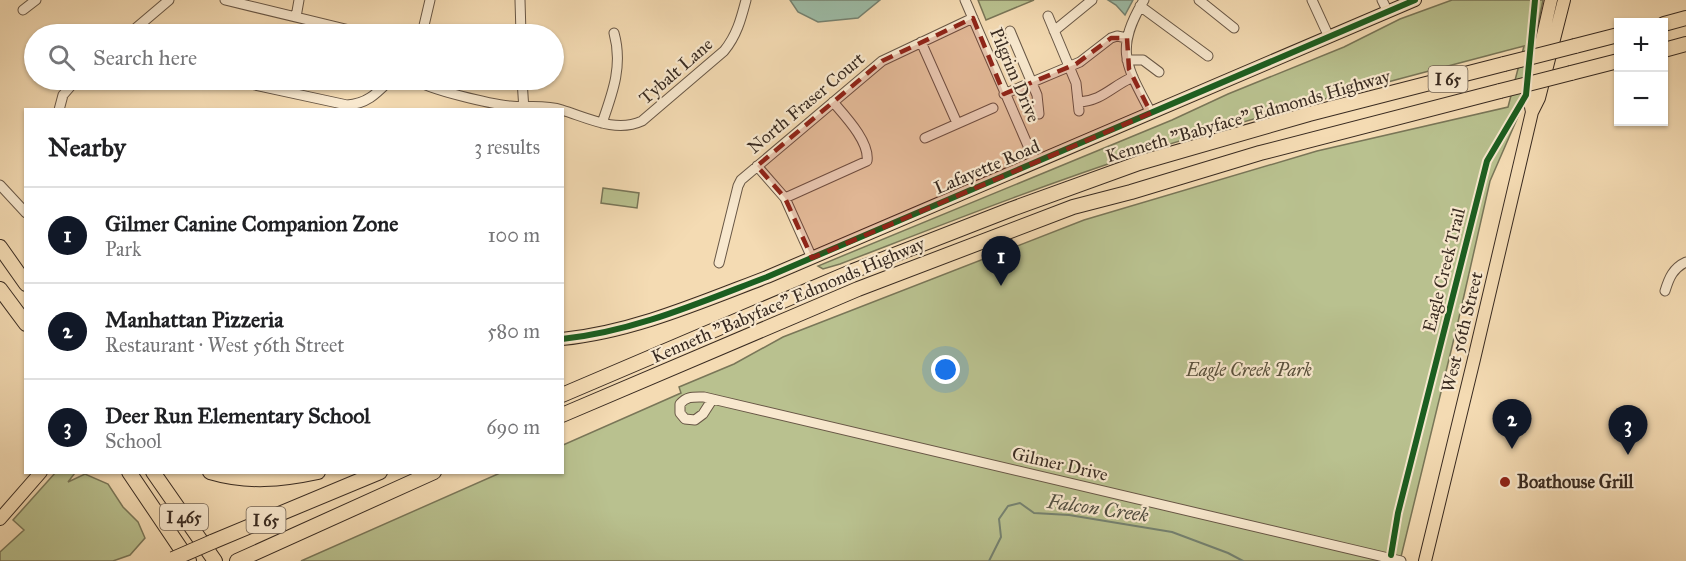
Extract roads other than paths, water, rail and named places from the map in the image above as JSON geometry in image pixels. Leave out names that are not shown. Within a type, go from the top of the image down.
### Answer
[{"type":"highway","points":[[1668,23],[1686,18]]},
{"type":"highway","name":"Kenneth \"Babyface\" Edmonds Highway","points":[[566,393],[892,255],[1139,163],[1309,114],[1614,36]]},
{"type":"highway","points":[[1668,49],[1686,44]]},
{"type":"highway","name":"Kenneth \"Babyface\" Edmonds Highway","points":[[564,414],[858,289],[1073,207],[1260,153],[1614,62]]},
{"type":"highway","points":[[0,247],[24,281]]},
{"type":"highway","points":[[0,289],[24,321]]},
{"type":"highway","points":[[123,474],[174,560]]},
{"type":"highway","name":"I 465","points":[[130,474],[189,561]]},
{"type":"highway","name":"I 465","points":[[154,474],[215,561]]},
{"type":"highway","points":[[219,474],[240,479],[272,480],[306,474]]},
{"type":"highway","name":"I 65","points":[[174,560],[375,474]]},
{"type":"highway","name":"I 65","points":[[237,561],[430,474]]},
{"type":"main road","name":"Lafayette Road","points":[[564,339],[609,332],[767,277],[1415,0]]},
{"type":"main road","name":"West 56th Street","points":[[1532,112],[1529,97],[1551,0]]},
{"type":"main road","name":"West 56th Street","points":[[1425,561],[1532,112],[1539,98],[1564,0]]},
{"type":"main road","points":[[0,519],[39,474]]},
{"type":"street","points":[[23,10],[36,0]]},
{"type":"street","points":[[143,24],[169,0]]},
{"type":"street","points":[[225,0],[327,24]]},
{"type":"street","points":[[296,16],[299,0]]},
{"type":"street","points":[[424,24],[430,0]]},
{"type":"street","points":[[520,0],[521,24]]},
{"type":"street","name":"Tybalt Lane","points":[[564,111],[603,123],[625,127],[642,121],[718,58],[734,38],[746,0]]},
{"type":"street","name":"Pilgrim Drive","points":[[965,0],[1035,162]]},
{"type":"street","points":[[1054,31],[1092,0]]},
{"type":"street","points":[[1199,0],[1234,27]]},
{"type":"street","points":[[1312,0],[1329,37]]},
{"type":"street","points":[[1382,0],[1388,12]]},
{"type":"street","points":[[1151,113],[1132,77],[1127,60],[1127,38],[1133,17],[1142,3],[1208,56]]},
{"type":"street","points":[[1048,16],[1077,88],[1079,107],[1099,98],[1132,77]]},
{"type":"street","name":"North Fraser Court","points":[[719,263],[741,180],[882,61],[973,18]]},
{"type":"street","points":[[1010,31],[1038,98],[1039,114]]},
{"type":"street","points":[[603,123],[618,70],[618,48],[614,33]]},
{"type":"street","points":[[1004,94],[1080,62],[1111,38],[1117,36],[1127,38]]},
{"type":"street","points":[[921,42],[957,123]]},
{"type":"street","points":[[1127,60],[1143,60],[1159,72]]},
{"type":"street","points":[[60,108],[63,94],[67,90]]},
{"type":"street","points":[[277,90],[357,107],[379,90]]},
{"type":"street","name":"Tybalt Lane","points":[[440,90],[510,106],[524,108],[543,105],[554,108]]},
{"type":"street","points":[[523,90],[524,108]]},
{"type":"street","points":[[785,198],[863,164],[867,160],[857,131],[833,102]]},
{"type":"street","points":[[925,138],[993,108]]},
{"type":"street","points":[[757,166],[785,198],[812,258]]},
{"type":"street","points":[[0,185],[24,211]]},
{"type":"street","points":[[1665,291],[1672,274],[1686,262]]},
{"type":"street","name":"Gilmer Drive","points":[[712,400],[1401,561]]},
{"type":"waterway","name":"Falcon Creek","points":[[989,561],[1001,537],[999,519],[1008,506],[1020,503],[1034,513],[1069,515],[1172,532],[1243,561]]},
{"type":"place","name":"Gilmer Canine Companion Zone","points":[[1001,286]]},
{"type":"place","name":"Manhattan Pizzeria","points":[[1512,449]]},
{"type":"place","name":"Deer Run Elementary School","points":[[1628,455]]},
{"type":"place","name":"Boathouse Grill","points":[[1505,482]]},
{"type":"park label","name":"Eagle Creek Park","points":[[1249,370]]}]
